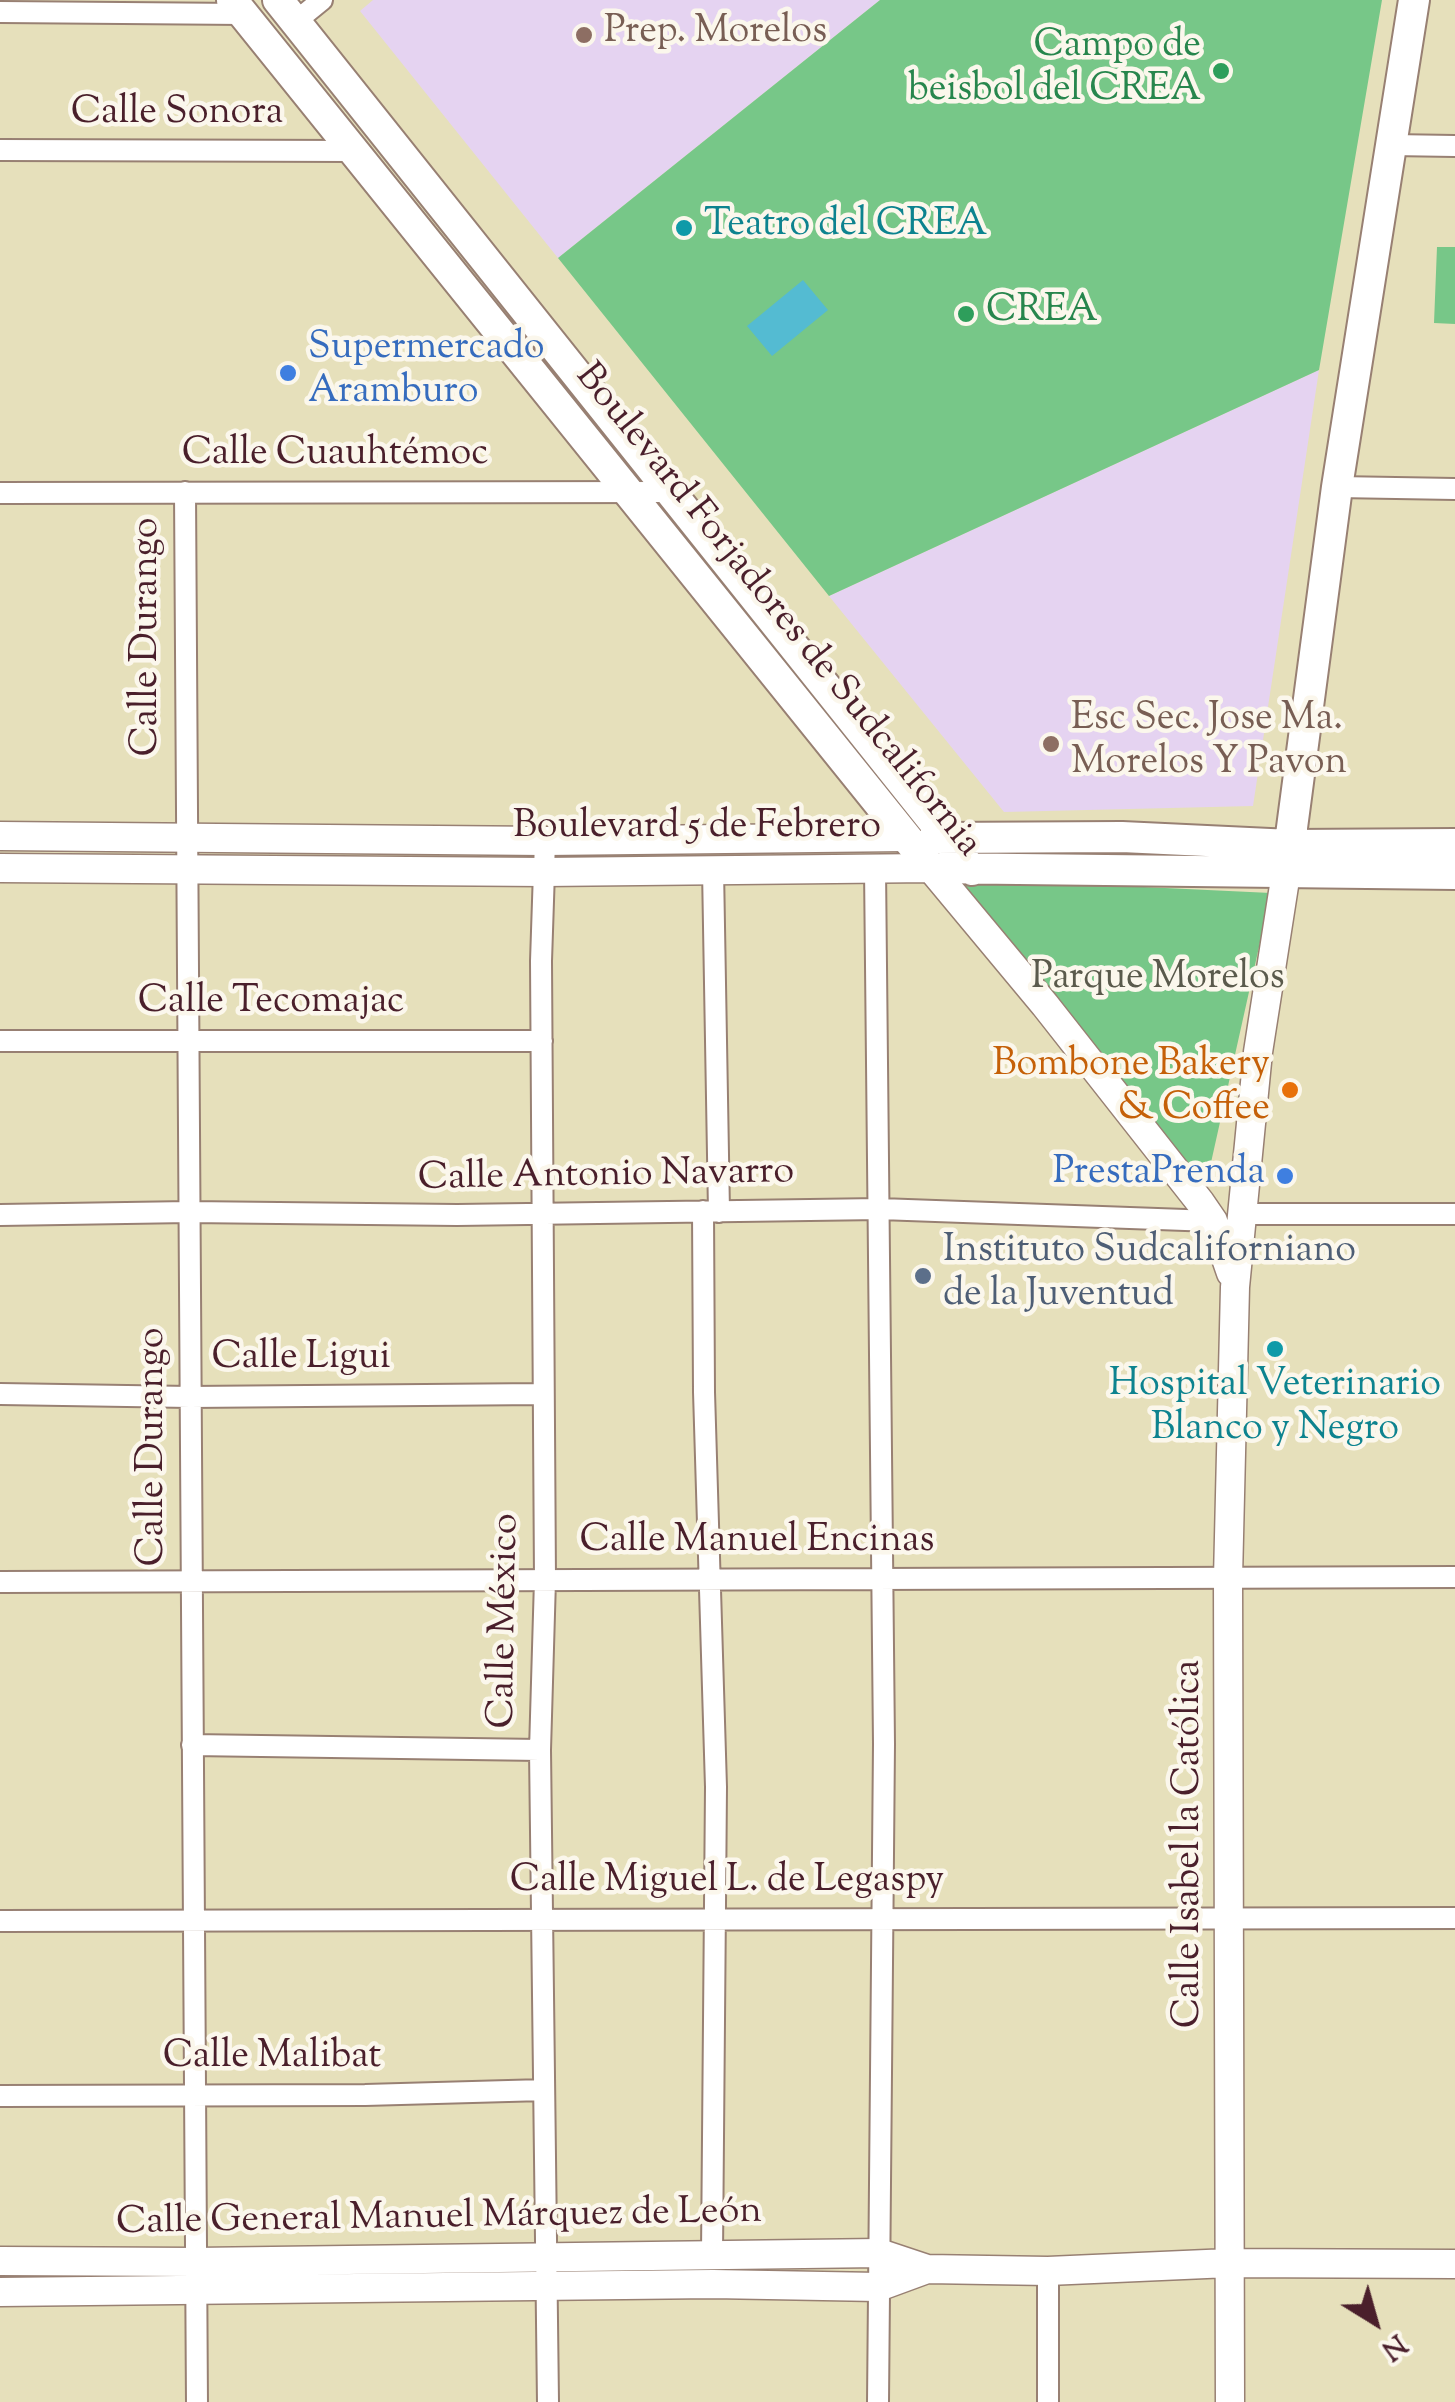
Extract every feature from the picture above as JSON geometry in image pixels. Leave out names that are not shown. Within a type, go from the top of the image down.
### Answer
[{"type":"main road","points":[[1414,0],[1337,486],[1288,859],[1455,844]]},
{"type":"main road","name":"Boulevard Forjadores de Sudcalifornia","points":[[238,7],[931,868]]},
{"type":"main road","name":"Boulevard Forjadores de Sudcalifornia","points":[[286,11],[972,870]]},
{"type":"main road","name":"Boulevard 5 de Febrero","points":[[906,837],[1122,837],[1288,859],[1455,874]]},
{"type":"main road","name":"Boulevard 5 de Febrero","points":[[931,868],[1121,869],[1288,859]]},
{"type":"street","points":[[286,11],[322,0]]},
{"type":"street","points":[[0,12],[238,7]]},
{"type":"street","points":[[1390,145],[1455,146]]},
{"type":"street","name":"Calle Sonora","points":[[0,150],[354,151]]},
{"type":"street","points":[[1337,486],[1455,489]]},
{"type":"street","name":"Calle Cuauhtémoc","points":[[0,492],[670,492]]},
{"type":"street","name":"Calle Durango","points":[[184,492],[197,2402]]},
{"type":"street","name":"Boulevard 5 de Febrero","points":[[0,836],[545,840],[906,837]]},
{"type":"street","name":"Calle México","points":[[545,840],[545,1580],[540,1750],[548,2402]]},
{"type":"street","name":"Calle Isabel la Católica","points":[[1230,2402],[1228,1578],[1235,1286],[1258,1052],[1288,859]]},
{"type":"street","name":"Boulevard 5 de Febrero","points":[[0,868],[544,872],[931,868]]},
{"type":"street","points":[[876,868],[884,1744],[878,2402]]},
{"type":"street","name":"Boulevard Forjadores de Sudcalifornia","points":[[931,868],[1046,1005],[1213,1222],[1235,1286]]},
{"type":"street","points":[[712,2254],[716,1788],[709,1580],[713,869]]},
{"type":"street","name":"Calle Tecomajac","points":[[0,1041],[542,1041]]},
{"type":"street","name":"Calle Antonio Navarro","points":[[0,1215],[189,1212],[388,1216],[880,1210],[1213,1222]]},
{"type":"street","points":[[1240,1214],[1455,1214]]},
{"type":"street","name":"Calle Ligui","points":[[0,1394],[542,1394]]},
{"type":"street","name":"Calle Manuel Encinas","points":[[0,1582],[1455,1578]]},
{"type":"street","points":[[192,1746],[540,1750]]},
{"type":"street","name":"Calle Miguel L. de Legaspy","points":[[0,1921],[1455,1918]]},
{"type":"street","name":"Calle Malibat","points":[[0,2096],[544,2090]]},
{"type":"street","name":"Calle General Manuel Márquez de León","points":[[0,2261],[879,2253],[926,2268]]},
{"type":"street","points":[[878,2287],[926,2268],[1048,2271],[1230,2263],[1455,2264]]},
{"type":"street","points":[[1048,2271],[1048,2402]]},
{"type":"street","name":"Calle General Manuel Márquez de León","points":[[0,2292],[713,2284],[878,2287]]},
{"type":"shaded area","points":[[373,0],[880,0],[558,258],[360,11]]},
{"type":"shaded area","points":[[1319,370],[1253,806],[1004,812],[829,596]]},
{"type":"green space","name":"CREA","points":[[880,0],[1382,0],[1319,370],[829,596],[558,258]]},
{"type":"green space","points":[[1437,247],[1455,247],[1455,324],[1434,323]]},
{"type":"green space","name":"Parque Morelos","points":[[953,878],[1271,893],[1206,1185],[1088,1039]]},
{"type":"water","points":[[803,280],[828,310],[772,356],[747,326]]},
{"type":"place","name":"Prep. Morelos","points":[[584,35]]},
{"type":"place","name":"Campo de beisbol del CREA","points":[[1221,71]]},
{"type":"place","name":"Teatro del CREA","points":[[684,228]]},
{"type":"place","name":"CREA","points":[[966,314]]},
{"type":"place","name":"Supermercado Aramburo","points":[[288,373]]},
{"type":"place","name":"Esc Sec. Jose Ma. Morelos Y Pavon","points":[[1051,744]]},
{"type":"place","name":"Bombone Bakery & Coffee","points":[[1290,1090]]},
{"type":"place","name":"PrestaPrenda","points":[[1285,1176]]},
{"type":"place","name":"Instituto Sudcaliforniano de la Juventud","points":[[923,1276]]},
{"type":"place","name":"Hospital Veterinario Blanco y Negro","points":[[1275,1349]]}]
